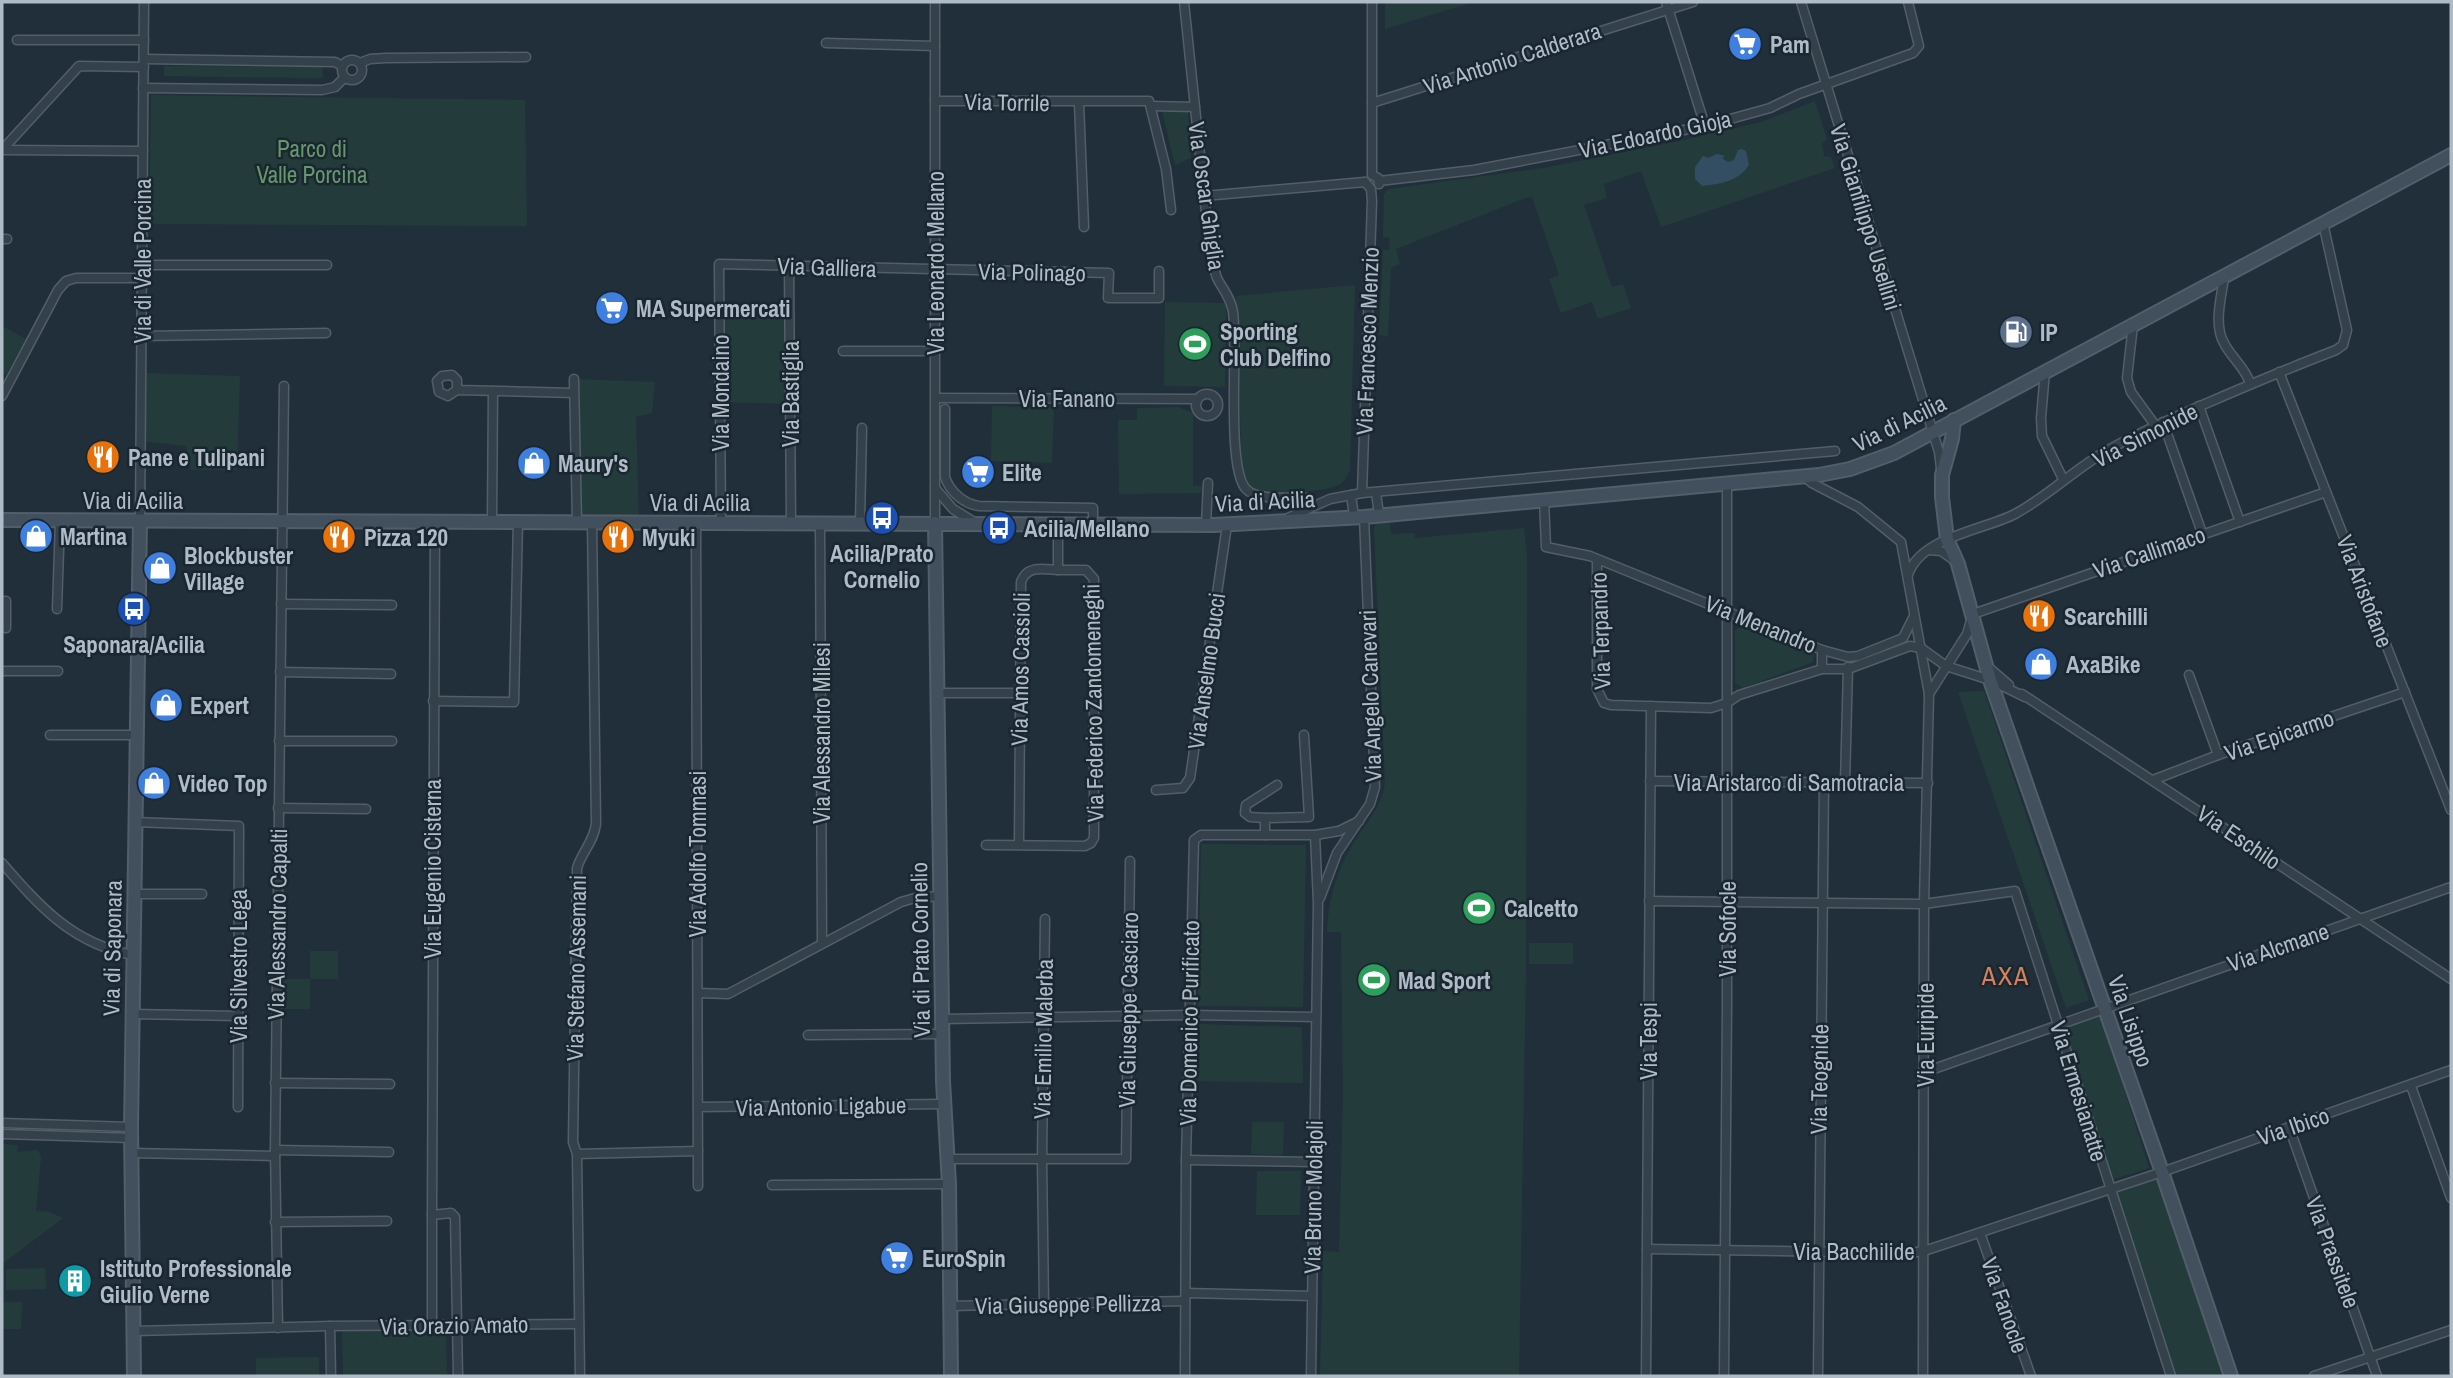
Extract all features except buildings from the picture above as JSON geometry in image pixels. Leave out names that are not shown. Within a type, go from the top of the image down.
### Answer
[{"type":"street","name":"Via di Valle Porcina","points":[[140,521],[144,2]]},
{"type":"street","name":"Via Leonardo Mellano","points":[[935,523],[936,2]]},
{"type":"street","name":"Via Oscar Ghiglia","points":[[1184,2],[1210,251],[1217,277],[1230,298],[1233,313],[1233,397],[1238,473],[1245,488],[1255,496],[1308,498]]},
{"type":"street","points":[[1372,2],[1372,175]]},
{"type":"street","name":"Via Antonio Calderara","points":[[1372,103],[1667,5],[1693,2]]},
{"type":"street","name":"Via Gianfilippo Usellini","points":[[1801,2],[1939,452],[1942,475]]},
{"type":"street","name":"Via Edoardo Gioja","points":[[1379,181],[1474,170],[1705,125],[1770,108],[1913,53],[1919,46],[1908,2]]},
{"type":"street","points":[[1667,5],[1705,125]]},
{"type":"street","points":[[17,40],[144,40]]},
{"type":"street","points":[[826,43],[935,46]]},
{"type":"street","points":[[342,66],[352,60],[360,63],[386,58],[526,57]]},
{"type":"street","points":[[2,150],[79,66],[335,62],[342,66]]},
{"type":"street","points":[[344,78],[352,81],[359,78],[363,71],[360,63]]},
{"type":"street","points":[[342,66],[344,78]]},
{"type":"street","points":[[143,88],[322,90],[335,87],[344,78]]},
{"type":"street","name":"Via Torrile","points":[[935,101],[1149,101],[1150,106],[1195,107]]},
{"type":"street","name":"Via Torrile","points":[[1079,103],[1084,227]]},
{"type":"street","points":[[1150,106],[1166,169],[1171,210]]},
{"type":"street","points":[[2,150],[143,151]]},
{"type":"street","name":"Via di Acilia","points":[[2,520],[1206,525],[1359,517],[1805,477],[1863,466],[1894,453],[2451,155]]},
{"type":"street","points":[[1204,196],[1377,187],[1379,181],[1372,175]]},
{"type":"street","points":[[1368,186],[1368,176],[1372,175]]},
{"type":"street","name":"Via Francesco Menzio","points":[[1362,493],[1368,186]]},
{"type":"street","name":"Via Simonide","points":[[1907,578],[1914,561],[1929,550],[1947,539],[2020,511],[2104,453],[2159,423],[2250,383],[2336,350],[2346,339],[2347,330],[2323,223]]},
{"type":"street","name":"Via Galliera","points":[[719,264],[935,270]]},
{"type":"street","name":"Via Mondaino","points":[[719,264],[721,522]]},
{"type":"street","points":[[142,265],[327,265]]},
{"type":"street","name":"Via Bastiglia","points":[[789,265],[791,523]]},
{"type":"street","name":"Via Polinago","points":[[935,270],[1109,273],[1108,298],[1159,298],[1159,271]]},
{"type":"street","points":[[2,396],[58,290],[66,281],[76,278],[142,278]]},
{"type":"street","points":[[2224,278],[2220,335],[2250,383]]},
{"type":"street","points":[[2133,325],[2127,378],[2131,392],[2159,423],[2202,533]]},
{"type":"street","points":[[142,336],[326,333]]},
{"type":"street","points":[[843,351],[936,351]]},
{"type":"street","points":[[2045,371],[2042,436],[2063,479]]},
{"type":"street","name":"Via Aristofane","points":[[2279,372],[2451,810]]},
{"type":"street","points":[[574,379],[577,523]]},
{"type":"street","name":"Via Alessandro Capalti","points":[[278,1328],[275,1083],[284,386]]},
{"type":"street","points":[[457,390],[574,393]]},
{"type":"street","points":[[492,520],[493,391]]},
{"type":"street","name":"Via Fanano","points":[[936,398],[1198,399]]},
{"type":"street","points":[[2199,406],[2240,522]]},
{"type":"street","points":[[946,409],[947,482],[951,489],[970,505],[1093,508],[1093,524]]},
{"type":"street","name":"Via Lisippo","points":[[1954,420],[1942,475],[1947,539],[1958,564],[1990,680],[2231,1376]]},
{"type":"street","points":[[860,523],[862,428]]},
{"type":"street","points":[[935,442],[945,442]]},
{"type":"street","points":[[1284,520],[1330,499],[1362,493],[1835,451]]},
{"type":"street","points":[[1805,477],[1858,507],[1901,542],[1914,615],[1903,638],[1858,656],[1848,657],[1845,783]]},
{"type":"street","name":"Via Sofocle","points":[[1724,1376],[1727,482]]},
{"type":"street","points":[[1206,525],[1208,483]]},
{"type":"street","points":[[935,488],[953,509],[977,523]]},
{"type":"street","name":"Via Callimaco","points":[[1973,614],[2326,492]]},
{"type":"street","points":[[1376,493],[1379,514]]},
{"type":"street","points":[[1352,495],[1359,517]]},
{"type":"street","name":"Via Menandro","points":[[1544,500],[1546,547],[1597,559],[1822,650],[1848,657]]},
{"type":"street","name":"Via Angelo Canevari","points":[[1318,903],[1337,853],[1373,798],[1376,776],[1359,517]]},
{"type":"street","points":[[57,609],[60,520]]},
{"type":"street","name":"Via di Saponara","points":[[134,1376],[131,1132],[140,521]]},
{"type":"street","points":[[433,701],[514,702],[518,521]]},
{"type":"street","name":"Via Eugenio Cisterna","points":[[432,1325],[435,522]]},
{"type":"street","name":"Via Stefano Assemani","points":[[580,1376],[577,1154],[573,1142],[577,868],[580,858],[595,835],[596,824],[592,523]]},
{"type":"street","name":"Via Adolfo Tommasi","points":[[696,523],[698,1186]]},
{"type":"street","name":"Via Alessandro Milesi","points":[[820,523],[822,943]]},
{"type":"street","name":"Via di Prato Cornelio","points":[[935,523],[951,1376]]},
{"type":"street","name":"Via Amos Cassioli","points":[[1019,845],[1021,579],[1032,570],[1058,570],[1058,524]]},
{"type":"street","name":"Via Anselmo Bucci","points":[[1156,790],[1180,789],[1190,781],[1227,524]]},
{"type":"street","points":[[1929,550],[1941,551],[1958,564]]},
{"type":"street","name":"Via Terpandro","points":[[1597,559],[1597,689],[1604,703],[1611,705],[1712,708],[1739,695],[1822,669],[1847,668],[1910,646],[1921,648]]},
{"type":"street","name":"Via Federico Zandomeneghi","points":[[986,845],[1087,846],[1094,838],[1094,579],[1086,570],[1058,570]]},
{"type":"street","points":[[2,601],[6,601],[6,628]]},
{"type":"street","points":[[281,604],[392,605]]},
{"type":"street","points":[[1929,694],[1968,634],[1973,614]]},
{"type":"street","name":"Via Euripide","points":[[1914,615],[1929,694],[1924,904],[1923,1376]]},
{"type":"street","points":[[1921,648],[1946,666],[1990,680],[2025,697]]},
{"type":"street","points":[[1822,650],[1822,669]]},
{"type":"street","points":[[1976,676],[1986,665],[2025,697]]},
{"type":"street","points":[[2,671],[58,671]]},
{"type":"street","points":[[280,672],[391,674]]},
{"type":"street","points":[[2189,675],[2218,755]]},
{"type":"street","name":"Via Epicarmo","points":[[2153,780],[2218,755],[2405,692]]},
{"type":"street","points":[[937,693],[1019,693]]},
{"type":"street","name":"Via Eschilo","points":[[2025,697],[2451,979]]},
{"type":"street","name":"Via Tespi","points":[[1646,1376],[1651,706]]},
{"type":"street","points":[[50,734],[136,735]]},
{"type":"street","points":[[1277,785],[1246,805],[1245,813],[1250,817],[1265,818],[1309,817],[1304,735]]},
{"type":"street","points":[[279,741],[391,741]]},
{"type":"street","name":"Via Aristarco di Samotracia","points":[[1650,781],[1928,783]]},
{"type":"street","name":"Via Teognide","points":[[1818,1376],[1824,782]]},
{"type":"street","points":[[278,808],[366,809]]},
{"type":"street","points":[[1265,818],[1265,835]]},
{"type":"street","name":"Via Domenico Purificato","points":[[1185,1376],[1186,1160],[1194,840],[1201,835],[1315,835],[1339,831],[1359,821]]},
{"type":"street","name":"Via Silvestro Lega","points":[[135,822],[239,826],[238,1107]]},
{"type":"street","name":"Via Angelo Canevari","points":[[1315,835],[1318,903],[1316,1017]]},
{"type":"street","name":"Via Giuseppe Casciaro","points":[[1042,1159],[1126,1159],[1130,862]]},
{"type":"street","points":[[2,863],[52,916],[70,931],[98,946],[133,955]]},
{"type":"street","name":"Via Alcmane","points":[[1925,1072],[2451,887]]},
{"type":"street","name":"Via Ermesianatte","points":[[1924,904],[2015,891],[2171,1376]]},
{"type":"street","points":[[134,894],[202,894]]},
{"type":"street","points":[[698,993],[728,994],[904,901],[940,896]]},
{"type":"street","points":[[1649,901],[1821,905],[1924,904]]},
{"type":"street","name":"Via Emilio Malerba","points":[[1044,1305],[1042,1159],[1045,919]]},
{"type":"street","points":[[132,1014],[238,1016]]},
{"type":"street","points":[[943,1019],[1190,1015],[1316,1017]]},
{"type":"street","name":"Via Bruno Molajoli","points":[[1311,1376],[1316,1017]]},
{"type":"street","points":[[808,1035],[943,1034]]},
{"type":"street","name":"Via Ibico","points":[[2134,1181],[2451,1070]]},
{"type":"street","points":[[275,1083],[390,1084]]},
{"type":"street","points":[[2411,1086],[2451,1198]]},
{"type":"street","name":"Via Antonio Ligabue","points":[[698,1107],[944,1104]]},
{"type":"street","points":[[2,1124],[131,1132]]},
{"type":"street","name":"Via Prassitele","points":[[2289,1127],[2377,1376]]},
{"type":"street","points":[[2,1134],[131,1132]]},
{"type":"street","points":[[577,1154],[698,1151]]},
{"type":"street","points":[[131,1153],[389,1152]]},
{"type":"street","points":[[947,1159],[1042,1159]]},
{"type":"street","points":[[1186,1160],[1314,1162]]},
{"type":"street","name":"Via Bacchilide","points":[[1647,1249],[1909,1253],[1924,1251],[2134,1181]]},
{"type":"street","points":[[772,1185],[948,1184]]},
{"type":"street","points":[[432,1215],[451,1213],[455,1217],[458,1376]]},
{"type":"street","points":[[275,1222],[387,1221]]},
{"type":"street","name":"Via Fanocle","points":[[1980,1233],[2031,1376]]},
{"type":"street","name":"Via Giuseppe Pellizza","points":[[951,1306],[1044,1305],[1185,1297],[1312,1296]]},
{"type":"street","name":"Via Orazio Amato","points":[[134,1331],[579,1324]]},
{"type":"street","points":[[330,1326],[331,1376]]},
{"type":"street","points":[[2314,1376],[2451,1330]]},
{"type":"green space","points":[[1385,2],[1474,2],[1385,29]]},
{"type":"green space","points":[[164,66],[322,67],[323,78],[164,76]]},
{"type":"green space","name":"Parco di Valle Porcina","points":[[151,95],[525,100],[527,226],[149,224]]},
{"type":"green space","points":[[1815,101],[1827,139],[1822,144],[1824,156],[1831,157],[1835,168],[1661,227],[1641,171],[1604,184],[1607,198],[1584,205],[1612,287],[1623,284],[1631,308],[1598,319],[1592,302],[1561,313],[1549,279],[1559,275],[1532,197],[1528,197],[1396,249],[1400,264],[1391,268],[1388,336],[1379,335],[1383,250],[1389,250],[1390,238],[1383,237],[1384,194],[1389,189],[1543,168],[1674,142],[1761,122]]},
{"type":"green space","points":[[1162,111],[1188,111],[1191,158],[1175,165]]},
{"type":"green space","points":[[1355,285],[1350,470],[1342,483],[1334,487],[1312,491],[1256,490],[1247,483],[1242,473],[1236,296]]},
{"type":"green space","name":"Sporting Club Delfino","points":[[1165,302],[1226,303],[1225,387],[1164,386]]},
{"type":"green space","points":[[720,306],[789,306],[790,404],[720,402]]},
{"type":"green space","points":[[2,326],[26,339],[6,375],[2,373]]},
{"type":"green space","points":[[141,373],[240,376],[237,470],[191,470],[186,446],[141,441]]},
{"type":"green space","points":[[574,379],[655,382],[652,413],[636,417],[639,523],[577,524]]},
{"type":"green space","points":[[992,406],[1054,408],[1052,463],[991,461]]},
{"type":"green space","points":[[1178,407],[1193,413],[1193,486],[1202,486],[1202,493],[1119,494],[1118,420],[1137,420],[1137,408]]},
{"type":"green space","points":[[1389,520],[1391,534],[1414,533],[1415,538],[1524,528],[1527,558],[1526,966],[1519,1376],[1320,1376],[1323,1251],[1339,1252],[1343,1094],[1341,932],[1327,932],[1331,898],[1342,865],[1377,808],[1385,783],[1374,527],[1378,522]]},
{"type":"green space","points":[[1745,624],[1814,652],[1813,662],[1743,688],[1735,683],[1735,630]]},
{"type":"green space","points":[[1984,691],[2089,1000],[2066,1008],[1958,692]]},
{"type":"green space","points":[[1201,844],[1306,845],[1303,1007],[1198,1006]]},
{"type":"green space","points":[[1529,943],[1573,943],[1573,964],[1529,964]]},
{"type":"green space","points":[[310,951],[338,951],[338,979],[310,979]]},
{"type":"green space","points":[[281,979],[310,979],[310,1009],[281,1008]]},
{"type":"green space","points":[[2101,1016],[2149,1168],[2111,1180],[2063,1028]]},
{"type":"green space","points":[[1199,1024],[1302,1027],[1303,1083],[1196,1081]]},
{"type":"green space","points":[[1252,1122],[1284,1122],[1283,1155],[1251,1154]]},
{"type":"green space","points":[[2,1144],[18,1145],[17,1152],[38,1150],[41,1157],[36,1211],[49,1212],[63,1218],[2,1264]]},
{"type":"green space","points":[[1257,1171],[1301,1171],[1300,1215],[1256,1215]]},
{"type":"green space","points":[[2157,1179],[2224,1376],[2177,1376],[2114,1194]]},
{"type":"green space","points":[[45,1268],[46,1289],[6,1290],[6,1269]]},
{"type":"green space","points":[[2,1302],[22,1302],[21,1329],[2,1329]]},
{"type":"green space","points":[[446,1330],[447,1376],[343,1376],[342,1331]]},
{"type":"green space","points":[[319,1357],[319,1376],[256,1376],[256,1358]]},
{"type":"water","points":[[1741,149],[1746,151],[1749,165],[1734,179],[1702,186],[1695,179],[1695,167],[1703,156],[1708,158],[1717,154],[1725,156],[1722,158],[1728,162],[1734,160]]},
{"type":"place","name":"Pam","points":[[1745,44]]},
{"type":"place","name":"MA Supermercati","points":[[612,308]]},
{"type":"place","name":"IP","points":[[2016,332]]},
{"type":"place","name":"Sporting Club Delfino","points":[[1195,344]]},
{"type":"place","name":"Pane e Tulipani","points":[[103,457]]},
{"type":"place","name":"Maury's","points":[[534,463]]},
{"type":"place","name":"Elite","points":[[978,472]]},
{"type":"place","name":"Acilia/Prato Cornelio","points":[[882,518]]},
{"type":"place","name":"Acilia/Mellano","points":[[999,528]]},
{"type":"place","name":"Martina","points":[[36,536]]},
{"type":"place","name":"Pizza 120","points":[[339,537]]},
{"type":"place","name":"Myuki","points":[[618,537]]},
{"type":"place","name":"Blockbuster Village","points":[[160,568]]},
{"type":"place","name":"Saponara/Acilia","points":[[134,609]]},
{"type":"place","name":"Scarchilli","points":[[2039,616]]},
{"type":"place","name":"AxaBike","points":[[2041,664]]},
{"type":"place","name":"Expert","points":[[166,705]]},
{"type":"place","name":"Video Top","points":[[154,783]]},
{"type":"place","name":"Calcetto","points":[[1479,908]]},
{"type":"place","name":"Mad Sport","points":[[1374,980]]},
{"type":"place","name":"EuroSpin","points":[[897,1258]]},
{"type":"place","name":"Istituto Professionale Giulio Verne","points":[[75,1281]]},
{"type":"district","name":"AXA","points":[[2006,975]]}]
